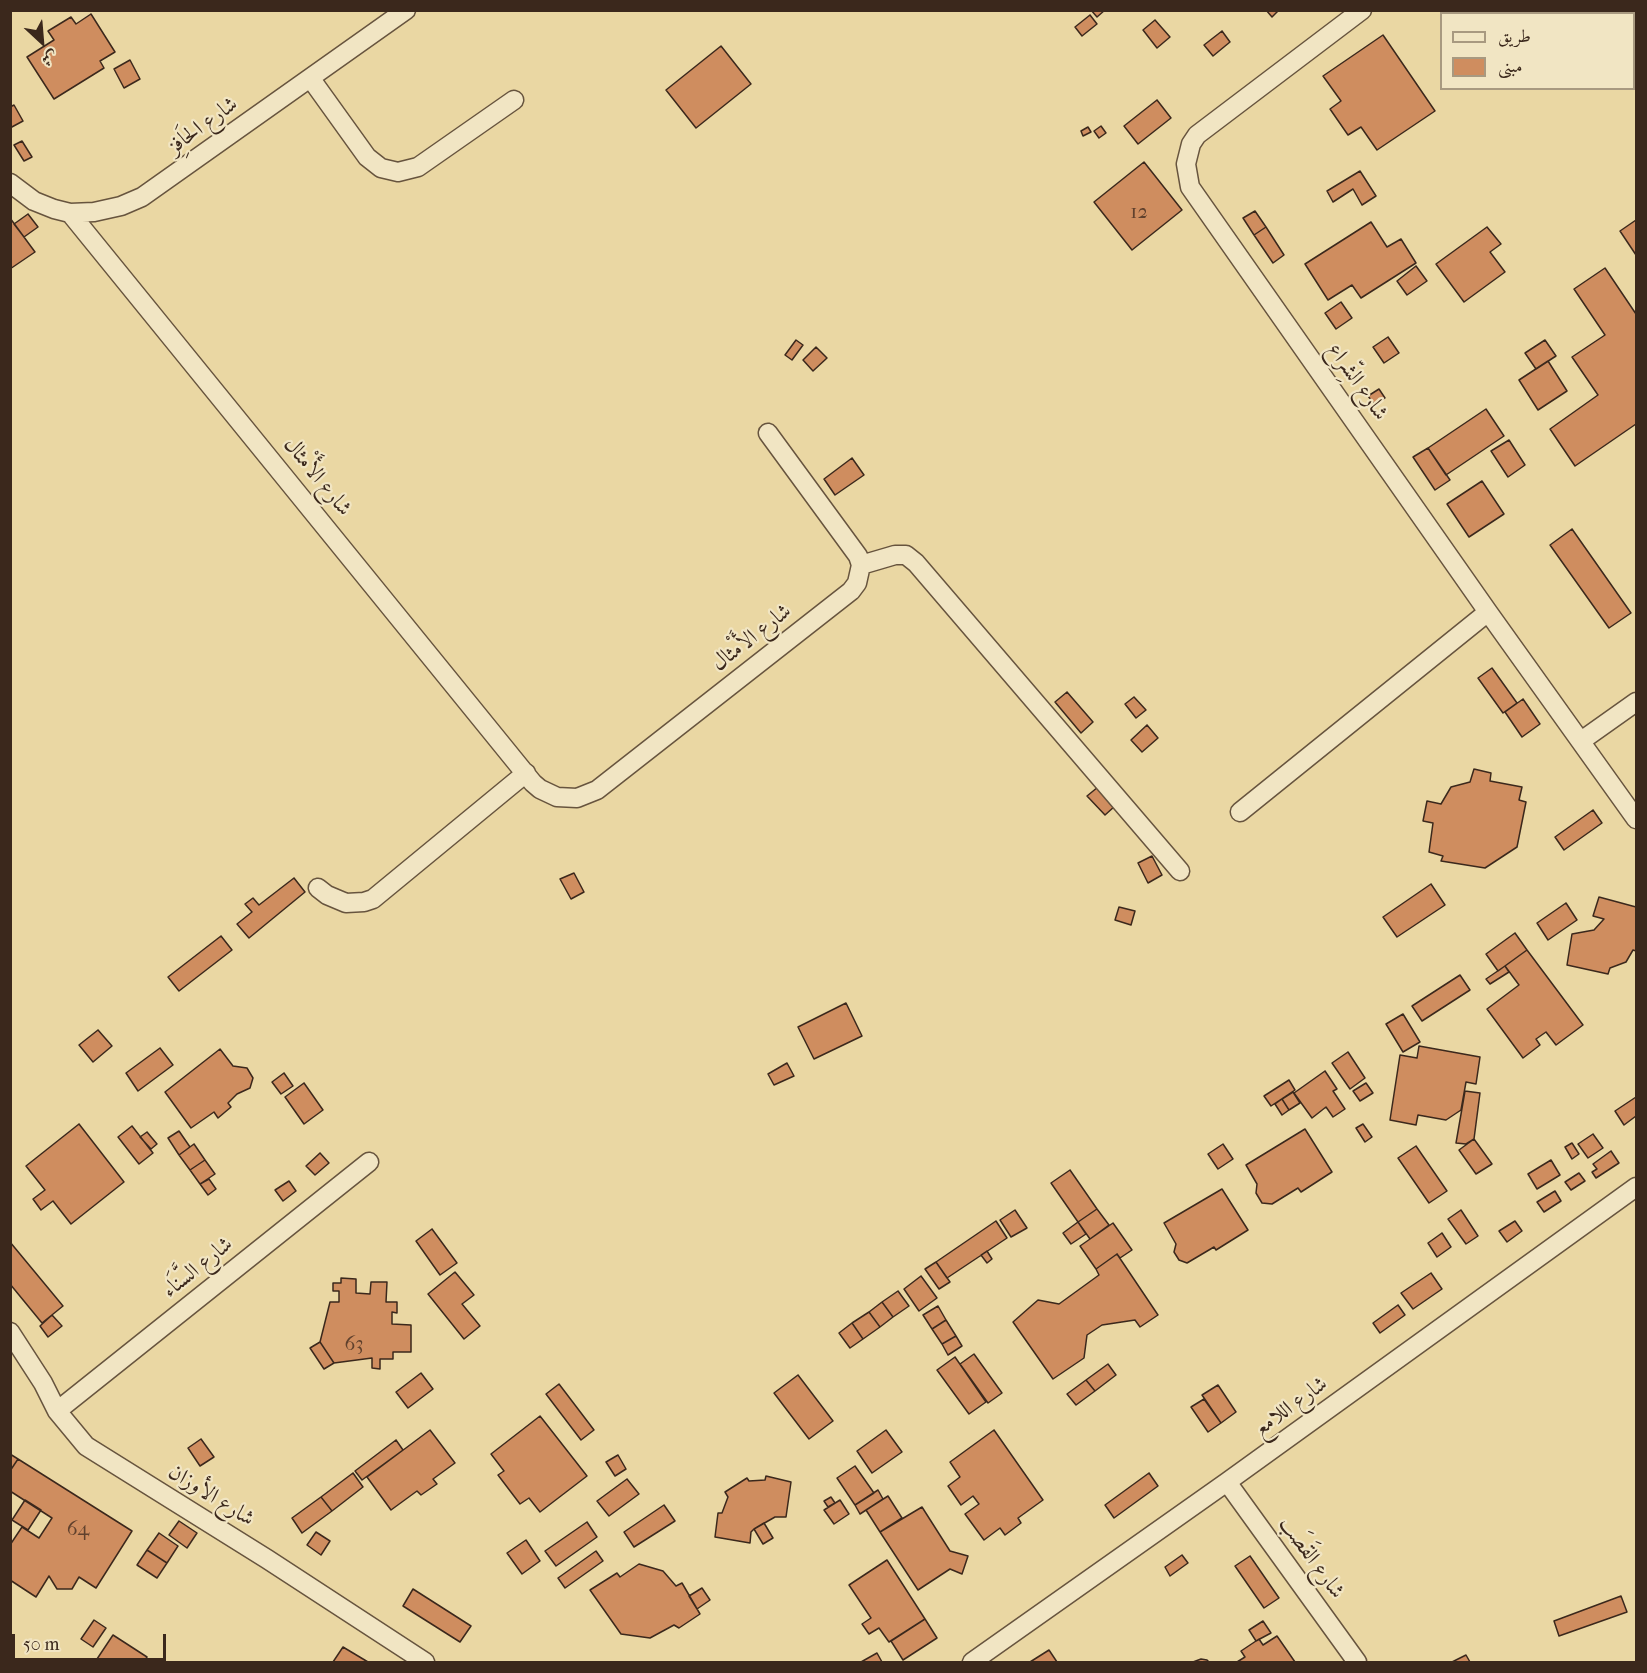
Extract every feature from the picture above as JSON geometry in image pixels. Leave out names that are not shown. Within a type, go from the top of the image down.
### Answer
[{"type":"street","name":"شارع الحَافِز","points":[[10,183],[34,201],[70,213],[93,212],[121,206],[142,197],[406,10]]},
{"type":"street","name":"شارع الشِّراع","points":[[1362,10],[1197,135],[1187,154],[1187,175],[1190,187],[1636,819]]},
{"type":"street","points":[[310,79],[367,157],[381,168],[398,172],[418,167],[514,100]]},
{"type":"street","name":"شارع الأَمْثال","points":[[70,213],[526,773],[540,789],[557,797],[577,798],[597,790],[851,591],[860,575],[861,565]]},
{"type":"street","points":[[768,433],[853,547],[861,565],[895,555],[906,555],[916,563],[1179,871]]},
{"type":"street","points":[[1240,812],[1488,612]]},
{"type":"street","points":[[1581,741],[1636,702]]},
{"type":"street","points":[[318,888],[327,895],[346,903],[364,902],[373,898],[526,773]]},
{"type":"street","name":"شارع السَّنَاء","points":[[57,1411],[369,1162]]},
{"type":"street","name":"شارع اللامع","points":[[972,1662],[1227,1482],[1636,1187]]},
{"type":"street","name":"شارع الأوزان","points":[[10,1332],[43,1383],[57,1411],[86,1446],[105,1460],[267,1559],[425,1662]]},
{"type":"street","name":"شارع القَصَب","points":[[1227,1482],[1357,1662]]},
{"type":"building","points":[[1091,10],[1105,10],[1097,17]]},
{"type":"building","points":[[1266,10],[1279,10],[1272,17]]},
{"type":"building","points":[[1477,10],[1503,10],[1504,12],[1478,12]]},
{"type":"building","points":[[1527,10],[1573,10],[1571,12],[1528,12]]},
{"type":"building","points":[[91,14],[115,52],[100,61],[104,68],[54,99],[27,57],[54,40],[48,31],[71,17],[76,24]]},
{"type":"building","points":[[1090,15],[1097,24],[1082,36],[1075,27]]},
{"type":"building","points":[[1155,20],[1170,37],[1157,48],[1143,30]]},
{"type":"building","points":[[1222,31],[1230,42],[1213,56],[1204,45]]},
{"type":"building","points":[[1383,35],[1435,111],[1377,150],[1361,127],[1348,135],[1330,109],[1341,101],[1323,76]]},
{"type":"building","points":[[721,46],[751,84],[696,128],[666,90]]},
{"type":"building","points":[[130,60],[140,79],[124,88],[114,69]]},
{"type":"building","points":[[1157,100],[1171,118],[1138,144],[1124,126]]},
{"type":"building","points":[[14,105],[23,121],[10,128],[10,107]]},
{"type":"building","points":[[1101,126],[1106,133],[1099,138],[1094,131]]},
{"type":"building","points":[[1088,127],[1091,132],[1083,136],[1081,131]]},
{"type":"building","points":[[22,141],[32,157],[24,161],[14,145]]},
{"type":"building","points":[[1144,162],[1182,210],[1132,250],[1094,202]]},
{"type":"building","points":[[1360,171],[1376,196],[1362,205],[1353,189],[1333,202],[1327,191]]},
{"type":"building","points":[[1255,211],[1266,227],[1254,235],[1243,218]]},
{"type":"building","points":[[28,214],[38,227],[24,237],[14,224]]},
{"type":"building","points":[[10,218],[35,252],[10,269]]},
{"type":"building","points":[[1636,220],[1636,255],[1620,231]]},
{"type":"building","points":[[1371,222],[1387,247],[1401,239],[1416,263],[1361,298],[1352,285],[1328,300],[1305,264]]},
{"type":"building","points":[[1266,227],[1284,255],[1273,263],[1254,235]]},
{"type":"building","points":[[1487,227],[1501,244],[1490,252],[1505,272],[1464,302],[1436,264]]},
{"type":"building","points":[[1416,266],[1427,281],[1407,295],[1397,281]]},
{"type":"building","points":[[1605,268],[1636,314],[1636,424],[1575,466],[1550,429],[1598,395],[1572,357],[1605,335],[1574,289]]},
{"type":"building","points":[[1341,302],[1352,318],[1336,329],[1325,313]]},
{"type":"building","points":[[1388,337],[1399,353],[1384,363],[1373,347]]},
{"type":"building","points":[[796,340],[803,345],[792,360],[785,355]]},
{"type":"building","points":[[1545,340],[1556,356],[1536,369],[1525,353]]},
{"type":"building","points":[[816,347],[827,358],[813,371],[803,360]]},
{"type":"building","points":[[1548,361],[1567,391],[1538,410],[1519,380]]},
{"type":"building","points":[[1379,389],[1385,398],[1375,405],[1368,396]]},
{"type":"building","points":[[1486,409],[1504,436],[1446,475],[1428,448]]},
{"type":"building","points":[[1509,440],[1525,465],[1508,477],[1491,451]]},
{"type":"building","points":[[1428,448],[1450,480],[1435,490],[1413,457]]},
{"type":"building","points":[[852,458],[864,475],[835,495],[824,479]]},
{"type":"building","points":[[1482,481],[1504,514],[1469,537],[1447,504]]},
{"type":"building","points":[[1572,529],[1631,613],[1609,628],[1550,545]]},
{"type":"building","points":[[1492,668],[1517,703],[1503,713],[1478,678]]},
{"type":"building","points":[[1067,692],[1093,722],[1081,733],[1055,702]]},
{"type":"building","points":[[1134,697],[1146,710],[1136,718],[1125,704]]},
{"type":"building","points":[[1523,699],[1540,724],[1522,737],[1505,712]]},
{"type":"building","points":[[1147,725],[1158,738],[1142,752],[1131,740]]},
{"type":"building","points":[[1474,769],[1491,773],[1490,781],[1522,787],[1519,800],[1526,802],[1517,847],[1485,868],[1441,861],[1443,856],[1429,852],[1433,823],[1423,821],[1427,801],[1441,804],[1451,787],[1470,782]]},
{"type":"building","points":[[1098,787],[1115,806],[1105,815],[1087,796]]},
{"type":"building","points":[[1593,810],[1602,823],[1564,850],[1555,837]]},
{"type":"building","points":[[1152,856],[1162,875],[1148,883],[1138,863]]},
{"type":"building","points":[[574,873],[584,892],[571,899],[560,879]]},
{"type":"building","points":[[294,878],[305,892],[249,938],[237,924],[252,912],[245,904],[253,898],[259,905]]},
{"type":"building","points":[[1431,884],[1445,905],[1397,937],[1383,917]]},
{"type":"building","points":[[1599,897],[1636,907],[1636,951],[1633,950],[1626,962],[1610,968],[1608,974],[1567,965],[1572,934],[1594,930],[1604,919],[1593,916]]},
{"type":"building","points":[[1566,903],[1577,920],[1548,940],[1537,923]]},
{"type":"building","points":[[1119,907],[1135,911],[1131,925],[1115,920]]},
{"type":"building","points":[[1515,933],[1527,950],[1498,971],[1486,954]]},
{"type":"building","points":[[221,936],[232,950],[179,991],[168,977]]},
{"type":"building","points":[[1527,950],[1583,1025],[1556,1045],[1546,1032],[1536,1039],[1540,1045],[1523,1058],[1487,1009],[1519,985],[1505,966]]},
{"type":"building","points":[[1505,966],[1509,972],[1490,984],[1486,979]]},
{"type":"building","points":[[1460,975],[1470,990],[1422,1021],[1412,1006]]},
{"type":"building","points":[[846,1003],[862,1036],[814,1059],[798,1027]]},
{"type":"building","points":[[1403,1014],[1420,1042],[1403,1052],[1386,1024]]},
{"type":"building","points":[[98,1030],[112,1046],[93,1062],[79,1045]]},
{"type":"building","points":[[1419,1046],[1480,1057],[1476,1084],[1466,1082],[1461,1110],[1446,1120],[1418,1115],[1416,1125],[1390,1120],[1400,1055],[1417,1058]]},
{"type":"building","points":[[160,1048],[173,1065],[138,1091],[126,1073]]},
{"type":"building","points":[[220,1049],[233,1066],[247,1068],[253,1078],[250,1088],[237,1094],[228,1103],[231,1107],[218,1118],[214,1112],[191,1128],[165,1092]]},
{"type":"building","points":[[1348,1052],[1365,1078],[1350,1089],[1332,1063]]},
{"type":"building","points":[[787,1063],[794,1076],[774,1085],[768,1074]]},
{"type":"building","points":[[1325,1071],[1337,1089],[1333,1091],[1345,1109],[1333,1117],[1326,1107],[1312,1118],[1294,1093]]},
{"type":"building","points":[[284,1073],[293,1086],[281,1094],[272,1082]]},
{"type":"building","points":[[1289,1080],[1295,1090],[1271,1106],[1264,1096]]},
{"type":"building","points":[[304,1083],[323,1110],[304,1124],[285,1097]]},
{"type":"building","points":[[1366,1083],[1373,1093],[1360,1101],[1353,1091]]},
{"type":"building","points":[[1465,1091],[1480,1093],[1474,1139],[1466,1144],[1456,1143]]},
{"type":"building","points":[[1293,1092],[1300,1103],[1289,1110],[1282,1099]]},
{"type":"building","points":[[1636,1097],[1636,1116],[1624,1125],[1615,1111]]},
{"type":"building","points":[[1282,1099],[1289,1110],[1282,1115],[1275,1104]]},
{"type":"building","points":[[79,1124],[124,1182],[71,1224],[53,1201],[41,1210],[33,1199],[45,1190],[26,1166]]},
{"type":"building","points":[[1363,1124],[1372,1137],[1365,1142],[1356,1128]]},
{"type":"building","points":[[132,1126],[153,1153],[139,1164],[118,1137]]},
{"type":"building","points":[[1305,1129],[1332,1172],[1301,1192],[1298,1188],[1272,1204],[1262,1203],[1256,1193],[1257,1184],[1246,1165]]},
{"type":"building","points":[[179,1131],[190,1147],[179,1155],[168,1138]]},
{"type":"building","points":[[147,1132],[157,1144],[151,1149],[140,1137]]},
{"type":"building","points":[[1593,1134],[1603,1148],[1588,1158],[1578,1144]]},
{"type":"building","points":[[1474,1139],[1492,1164],[1476,1174],[1459,1150]]},
{"type":"building","points":[[1572,1143],[1579,1154],[1572,1159],[1565,1147]]},
{"type":"building","points":[[194,1144],[205,1160],[190,1170],[179,1155]]},
{"type":"building","points":[[1223,1144],[1233,1159],[1218,1169],[1208,1154]]},
{"type":"building","points":[[1416,1146],[1447,1191],[1429,1203],[1398,1158]]},
{"type":"building","points":[[1611,1151],[1619,1163],[1596,1178],[1592,1172],[1597,1169],[1593,1164]]},
{"type":"building","points":[[320,1153],[329,1163],[315,1175],[306,1166]]},
{"type":"building","points":[[205,1160],[215,1174],[200,1184],[190,1170]]},
{"type":"building","points":[[1551,1160],[1560,1175],[1537,1189],[1528,1174]]},
{"type":"building","points":[[1070,1170],[1097,1209],[1078,1222],[1051,1183]]},
{"type":"building","points":[[1579,1173],[1585,1181],[1571,1190],[1565,1182]]},
{"type":"building","points":[[209,1179],[216,1189],[208,1195],[200,1184]]},
{"type":"building","points":[[289,1181],[296,1191],[283,1201],[275,1190]]},
{"type":"building","points":[[1222,1189],[1248,1230],[1216,1250],[1214,1247],[1187,1263],[1179,1260],[1174,1252],[1176,1244],[1164,1223]]},
{"type":"building","points":[[1555,1191],[1561,1201],[1544,1212],[1537,1202]]},
{"type":"building","points":[[1097,1209],[1109,1225],[1090,1239],[1078,1222]]},
{"type":"building","points":[[1015,1210],[1027,1228],[1011,1237],[1000,1220]]},
{"type":"building","points":[[1461,1210],[1478,1236],[1466,1244],[1448,1219]]},
{"type":"building","points":[[996,1221],[1007,1238],[947,1278],[936,1262]]},
{"type":"building","points":[[1515,1221],[1522,1231],[1507,1242],[1499,1231]]},
{"type":"building","points":[[1078,1222],[1086,1234],[1071,1244],[1063,1233]]},
{"type":"building","points":[[1113,1223],[1132,1250],[1120,1258],[1117,1254],[1096,1269],[1080,1246]]},
{"type":"building","points":[[432,1229],[457,1263],[440,1275],[416,1241]]},
{"type":"building","points":[[1442,1233],[1451,1247],[1437,1257],[1428,1243]]},
{"type":"building","points":[[10,1242],[63,1306],[42,1323],[10,1284]]},
{"type":"building","points":[[987,1251],[992,1259],[987,1263],[981,1255]]},
{"type":"building","points":[[1117,1254],[1158,1315],[1140,1327],[1135,1320],[1102,1325],[1087,1335],[1084,1358],[1053,1379],[1013,1322],[1038,1300],[1059,1304],[1099,1275],[1096,1269]]},
{"type":"building","points":[[936,1262],[950,1282],[939,1289],[925,1269]]},
{"type":"building","points":[[455,1272],[474,1295],[462,1304],[480,1326],[464,1339],[428,1294]]},
{"type":"building","points":[[1431,1273],[1442,1289],[1413,1309],[1401,1293]]},
{"type":"building","points":[[921,1276],[937,1298],[919,1311],[904,1289]]},
{"type":"building","points":[[341,1278],[356,1279],[356,1293],[370,1294],[371,1282],[387,1282],[386,1302],[397,1302],[397,1313],[392,1312],[392,1324],[411,1325],[411,1352],[393,1352],[393,1359],[380,1359],[380,1369],[372,1368],[372,1358],[334,1363],[320,1342],[330,1302],[339,1302],[339,1291],[333,1291],[333,1283],[341,1283]]},
{"type":"building","points":[[898,1291],[909,1306],[893,1317],[882,1302]]},
{"type":"building","points":[[882,1302],[893,1317],[880,1327],[869,1312]]},
{"type":"building","points":[[1398,1305],[1405,1315],[1380,1333],[1373,1323]]},
{"type":"building","points":[[938,1306],[946,1320],[932,1329],[923,1315]]},
{"type":"building","points":[[869,1312],[880,1327],[863,1339],[852,1323]]},
{"type":"building","points":[[52,1315],[62,1326],[48,1337],[40,1326]]},
{"type":"building","points":[[946,1320],[956,1336],[942,1344],[932,1329]]},
{"type":"building","points":[[852,1323],[863,1339],[850,1348],[839,1333]]},
{"type":"building","points":[[956,1336],[962,1346],[948,1355],[942,1344]]},
{"type":"building","points":[[320,1342],[334,1363],[324,1369],[310,1348]]},
{"type":"building","points":[[974,1354],[1002,1393],[988,1403],[960,1364]]},
{"type":"building","points":[[955,1357],[986,1402],[969,1414],[937,1370]]},
{"type":"building","points":[[1108,1364],[1116,1375],[1095,1391],[1086,1380]]},
{"type":"building","points":[[421,1373],[433,1389],[408,1408],[396,1392]]},
{"type":"building","points":[[798,1375],[833,1421],[809,1439],[774,1393]]},
{"type":"building","points":[[1086,1380],[1095,1391],[1076,1405],[1067,1394]]},
{"type":"building","points":[[559,1384],[594,1430],[581,1440],[546,1394]]},
{"type":"building","points":[[1218,1385],[1236,1412],[1221,1423],[1202,1395]]},
{"type":"building","points":[[1204,1399],[1221,1423],[1208,1432],[1191,1407]]},
{"type":"building","points":[[540,1416],[587,1476],[540,1512],[529,1498],[520,1504],[498,1475],[504,1471],[491,1454]]},
{"type":"building","points":[[430,1430],[455,1463],[433,1479],[437,1484],[421,1495],[417,1491],[391,1510],[367,1477]]},
{"type":"building","points":[[886,1430],[902,1452],[872,1473],[857,1451]]},
{"type":"building","points":[[994,1430],[1043,1500],[1018,1518],[1021,1523],[1005,1535],[1000,1528],[984,1540],[965,1514],[979,1504],[973,1496],[961,1505],[948,1486],[960,1477],[950,1462]]},
{"type":"building","points":[[201,1439],[214,1457],[200,1466],[188,1448]]},
{"type":"building","points":[[396,1440],[403,1450],[362,1480],[355,1471]]},
{"type":"building","points":[[10,1454],[18,1459],[10,1471]]},
{"type":"building","points":[[618,1455],[626,1469],[615,1476],[606,1462]]},
{"type":"building","points":[[18,1459],[132,1531],[96,1588],[79,1577],[72,1589],[57,1589],[49,1576],[36,1597],[10,1580],[10,1545],[22,1527],[39,1538],[52,1518],[10,1491],[10,1471]]},
{"type":"building","points":[[855,1466],[874,1493],[855,1505],[837,1478]]},
{"type":"building","points":[[353,1473],[363,1487],[332,1511],[321,1497]]},
{"type":"building","points":[[1149,1473],[1158,1486],[1114,1518],[1105,1505]]},
{"type":"building","points":[[766,1476],[791,1482],[786,1517],[775,1517],[754,1529],[751,1532],[750,1543],[715,1537],[718,1513],[722,1513],[728,1497],[725,1492],[747,1478],[749,1481],[765,1480]]},
{"type":"building","points":[[627,1479],[639,1494],[609,1516],[597,1501]]},
{"type":"building","points":[[878,1490],[883,1499],[860,1514],[855,1505]]},
{"type":"building","points":[[888,1496],[902,1518],[880,1532],[866,1510]]},
{"type":"building","points":[[321,1497],[332,1511],[302,1533],[292,1518]]},
{"type":"building","points":[[831,1497],[835,1503],[828,1507],[824,1501]]},
{"type":"building","points":[[25,1500],[41,1510],[28,1530],[12,1520]]},
{"type":"building","points":[[840,1500],[849,1514],[834,1524],[824,1510]]},
{"type":"building","points":[[664,1505],[675,1521],[634,1547],[624,1532]]},
{"type":"building","points":[[922,1507],[950,1551],[968,1556],[962,1574],[950,1569],[918,1590],[880,1532]]},
{"type":"building","points":[[179,1521],[197,1533],[187,1548],[169,1535]]},
{"type":"building","points":[[587,1522],[597,1537],[556,1566],[545,1551]]},
{"type":"building","points":[[764,1523],[773,1538],[763,1544],[754,1529]]},
{"type":"building","points":[[316,1532],[330,1541],[321,1555],[307,1545]]},
{"type":"building","points":[[159,1533],[178,1546],[167,1563],[147,1550]]},
{"type":"building","points":[[526,1540],[540,1561],[522,1574],[507,1553]]},
{"type":"building","points":[[147,1550],[167,1563],[157,1578],[137,1565]]},
{"type":"building","points":[[596,1551],[603,1561],[565,1588],[558,1578]]},
{"type":"building","points":[[1182,1555],[1188,1563],[1170,1576],[1165,1567]]},
{"type":"building","points":[[1250,1556],[1279,1598],[1264,1608],[1235,1566]]},
{"type":"building","points":[[887,1560],[925,1619],[889,1642],[879,1628],[869,1634],[862,1624],[871,1618],[849,1585]]},
{"type":"building","points":[[639,1564],[663,1571],[676,1586],[682,1583],[700,1614],[679,1628],[674,1625],[650,1638],[621,1634],[590,1590],[617,1573],[620,1577]]},
{"type":"building","points":[[702,1588],[710,1600],[697,1609],[689,1596]]},
{"type":"building","points":[[413,1589],[471,1626],[460,1642],[403,1606]]},
{"type":"building","points":[[1621,1596],[1627,1612],[1559,1636],[1554,1621]]},
{"type":"building","points":[[925,1619],[937,1638],[903,1660],[891,1641]]},
{"type":"building","points":[[94,1620],[106,1628],[93,1647],[81,1639]]},
{"type":"building","points":[[1263,1621],[1271,1633],[1256,1641],[1249,1630]]},
{"type":"building","points":[[113,1635],[147,1657],[144,1662],[95,1662]]},
{"type":"building","points":[[1277,1636],[1295,1662],[1237,1662],[1245,1657],[1241,1651],[1259,1639],[1263,1645]]},
{"type":"building","points":[[343,1647],[368,1662],[333,1662]]},
{"type":"building","points":[[1049,1650],[1057,1662],[1030,1662]]},
{"type":"building","points":[[877,1653],[882,1662],[861,1662]]},
{"type":"building","points":[[1466,1655],[1470,1662],[1452,1662]]},
{"type":"building","points":[[1201,1659],[1209,1662],[1193,1662]]}]
